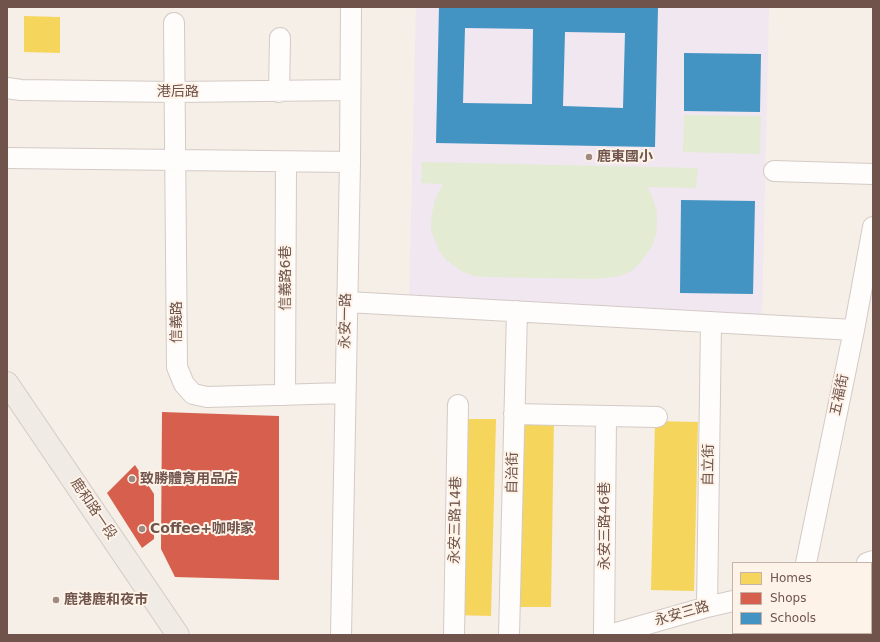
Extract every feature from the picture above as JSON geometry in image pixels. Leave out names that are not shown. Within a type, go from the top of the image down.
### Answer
[{"type":"main road","name":"鹿和路一段","points":[[7,383],[178,635]]},
{"type":"street","name":"永安一路","points":[[341,635],[350,162],[351,7]]},
{"type":"street","name":"信義路","points":[[174,23],[177,367],[184,384],[193,394],[208,397],[345,393]]},
{"type":"street","points":[[279,92],[280,38]]},
{"type":"street","name":"港后路","points":[[7,88],[21,90],[175,92],[350,90]]},
{"type":"street","points":[[7,158],[350,162]]},
{"type":"street","name":"信義路6巷","points":[[286,162],[286,395]]},
{"type":"street","points":[[774,171],[873,174]]},
{"type":"street","name":"五福街","points":[[806,562],[854,330],[873,227]]},
{"type":"street","points":[[347,302],[854,330]]},
{"type":"street","name":"自治街","points":[[509,635],[517,311]]},
{"type":"street","name":"自立街","points":[[707,607],[711,322]]},
{"type":"street","name":"永安三路14巷","points":[[454,635],[458,405]]},
{"type":"street","points":[[514,414],[657,418]]},
{"type":"street","name":"永安三路46巷","points":[[604,635],[606,416]]},
{"type":"street","name":"永安三路","points":[[609,635],[732,601]]},
{"type":"shaded area","name":"鹿東國小","points":[[416,7],[769,7],[762,315],[409,307]]},
{"type":"green space","points":[[684,115],[761,116],[760,154],[683,152]]},
{"type":"green space","points":[[422,162],[698,168],[696,188],[647,187],[657,212],[656,235],[652,246],[639,264],[631,271],[620,276],[596,279],[487,277],[475,276],[463,272],[446,260],[439,250],[431,230],[431,219],[435,199],[443,184],[421,183]]},
{"type":"building: Homes","points":[[24,16],[60,17],[60,53],[24,52]]},
{"type":"building: Homes","points":[[521,418],[554,418],[551,607],[518,607]]},
{"type":"building: Homes","points":[[456,419],[496,419],[491,616],[452,615]]},
{"type":"building: Homes","points":[[655,421],[698,422],[694,591],[651,590]]},
{"type":"building: Shops","points":[[162,412],[279,416],[279,580],[175,577],[161,549]]},
{"type":"building: Shops","points":[[135,465],[154,494],[154,539],[142,548],[107,493]]},
{"type":"building: Shops","points":[[808,634],[860,634],[860,635]]},
{"type":"building: Schools","points":[[439,7],[658,7],[655,147],[436,143]],"holes":[[[465,28],[533,29],[532,104],[463,103]],[[565,32],[625,33],[623,108],[563,106]]]},
{"type":"building: Schools","points":[[684,53],[761,54],[760,112],[684,111]]},
{"type":"building: Schools","points":[[681,200],[755,201],[753,294],[680,293]]},
{"type":"place","name":"鹿東國小","points":[[589,157]]},
{"type":"place","name":"致勝體育用品店","points":[[132,479]]},
{"type":"place","name":"Coffee+咖啡家","points":[[142,529]]},
{"type":"place","name":"鹿港鹿和夜市","points":[[56,600]]}]
